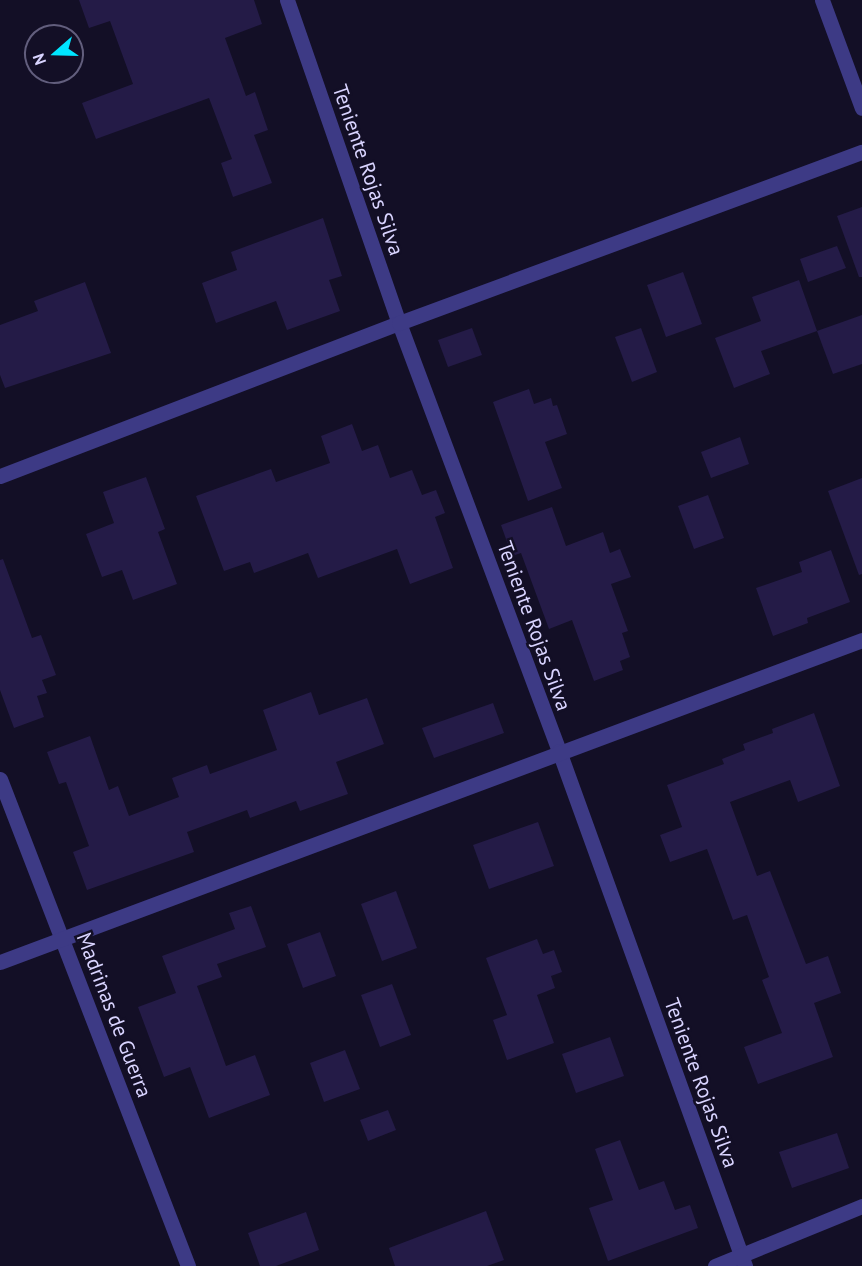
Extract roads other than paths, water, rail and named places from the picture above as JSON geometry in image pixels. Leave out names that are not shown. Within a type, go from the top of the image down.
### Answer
[{"type":"street","name":"Teniente Rojas Silva","points":[[287,0],[399,323],[559,751],[743,1261]]},
{"type":"street","points":[[822,0],[862,108]]},
{"type":"street","points":[[0,476],[399,323],[862,152]]},
{"type":"street","points":[[0,962],[559,751],[862,640]]},
{"type":"street","name":"Madrinas de Guerra","points":[[0,779],[188,1266]]},
{"type":"street","points":[[715,1266],[743,1261],[862,1206]]}]
